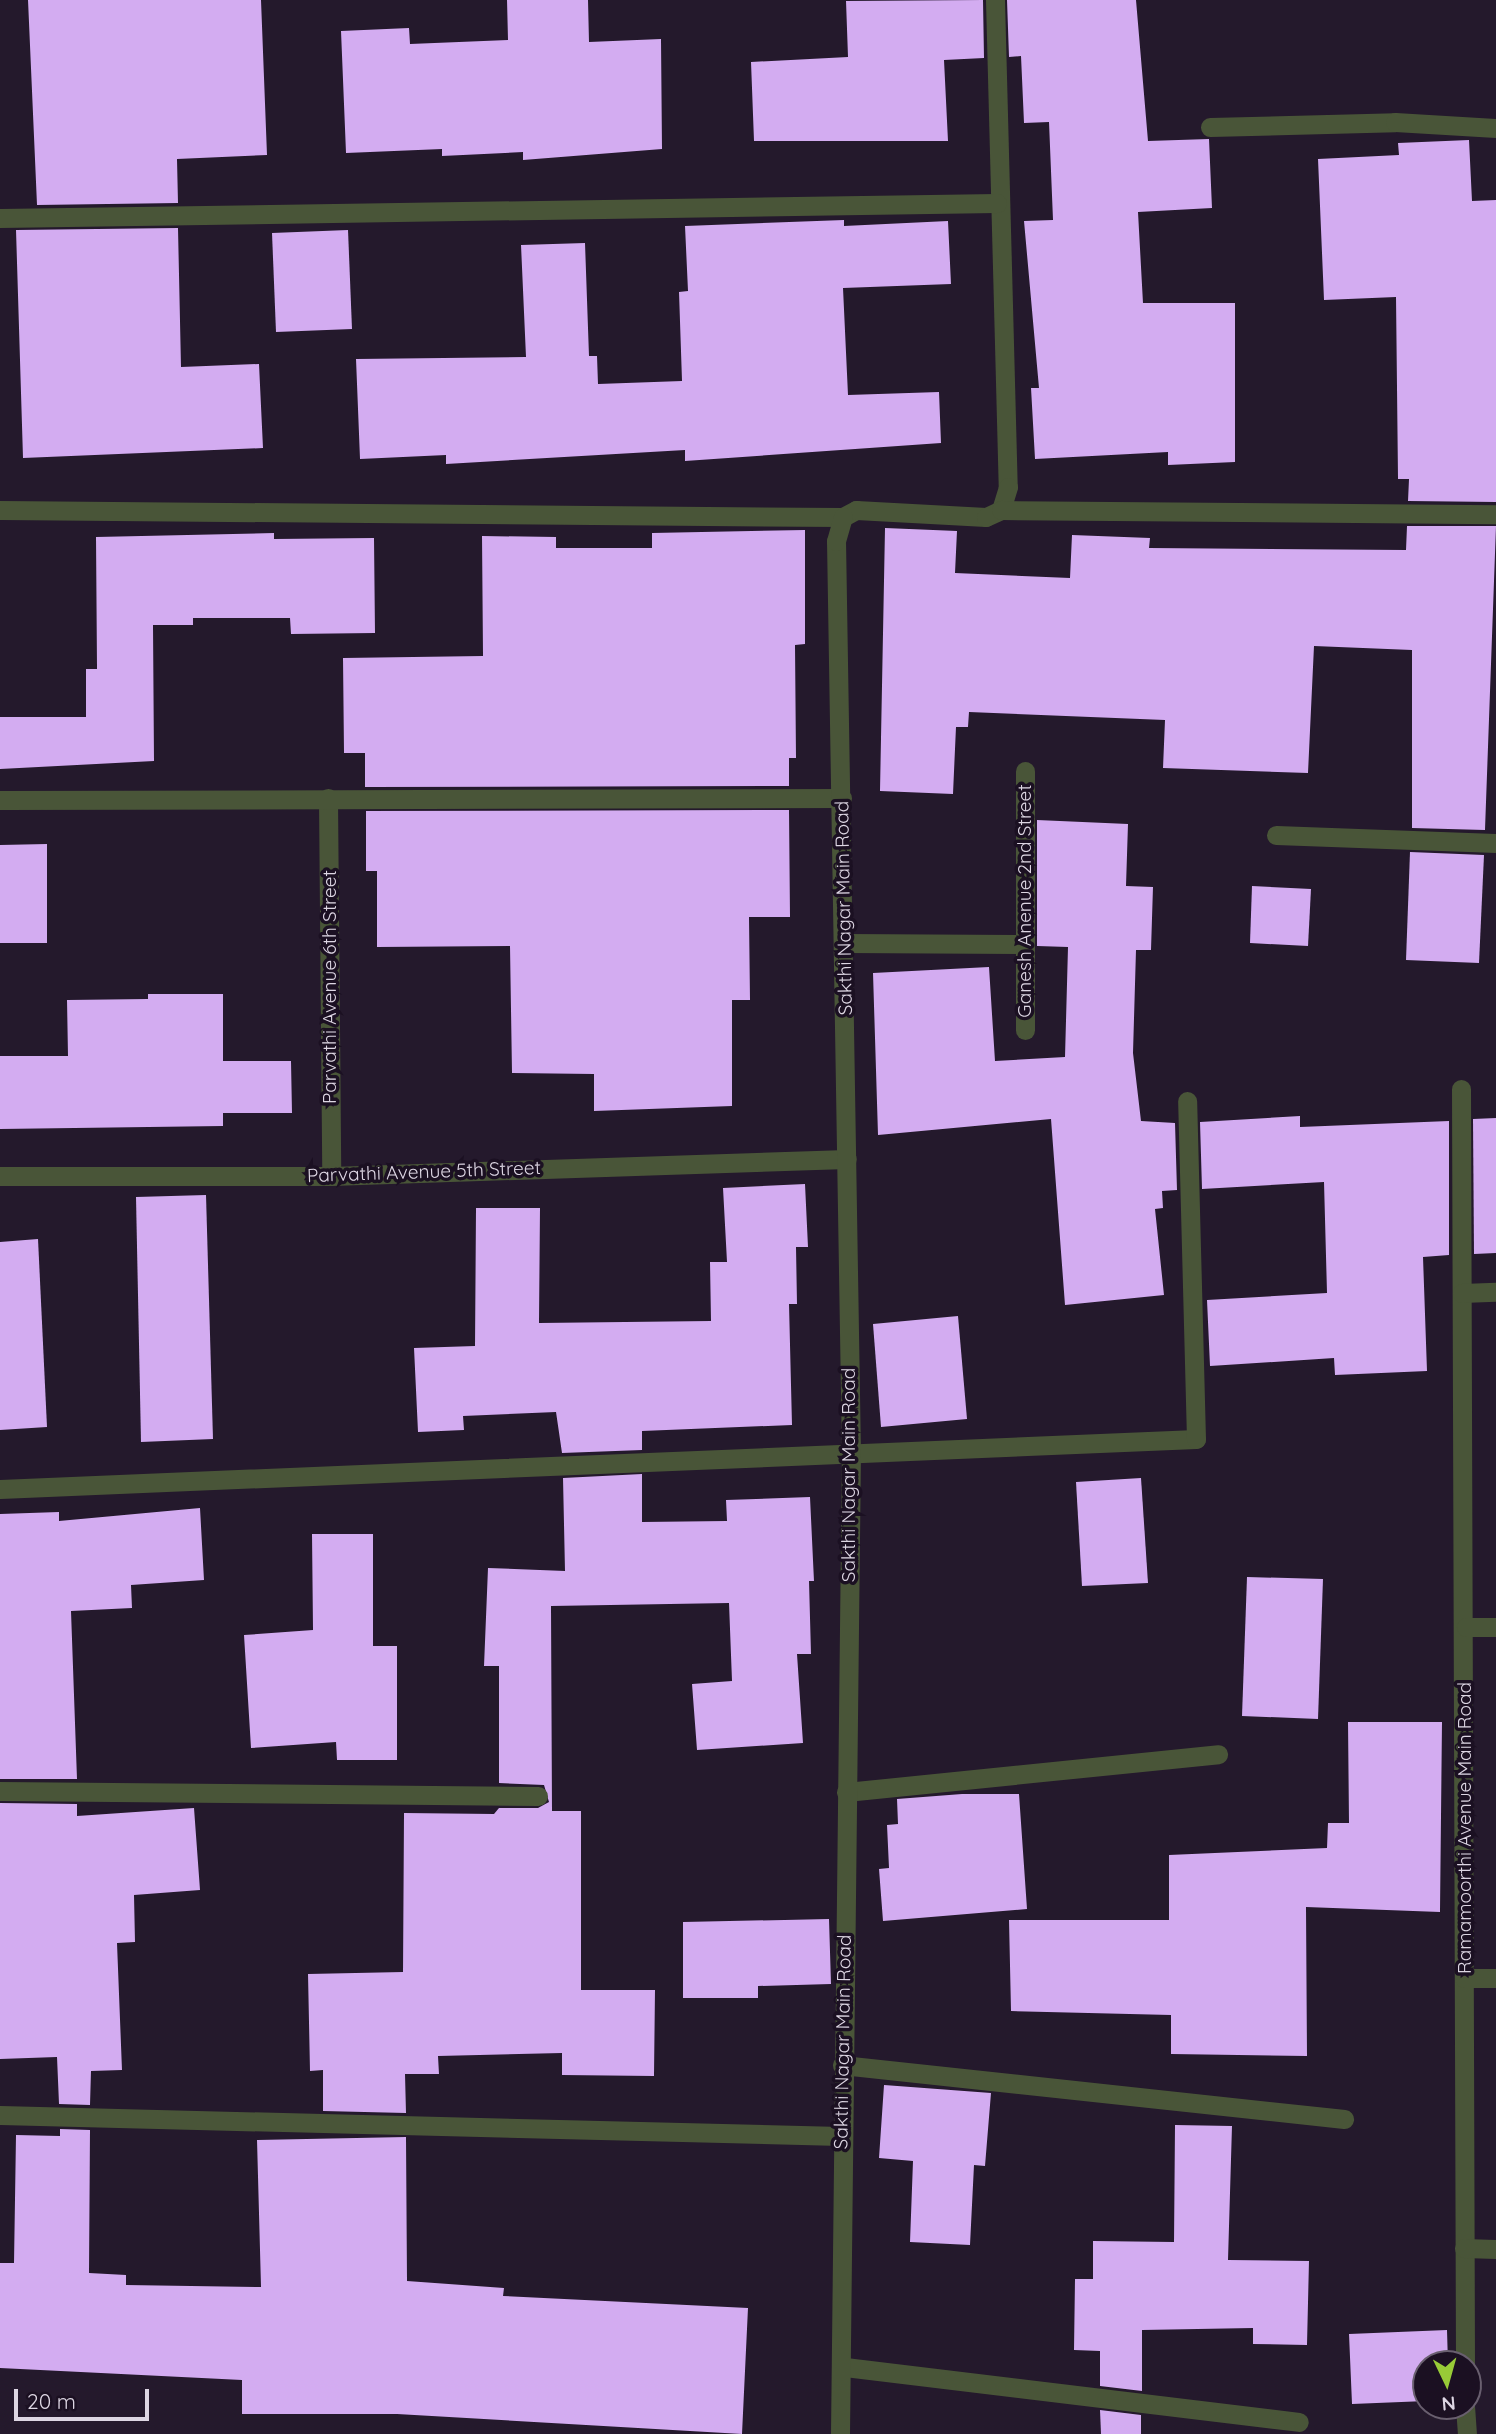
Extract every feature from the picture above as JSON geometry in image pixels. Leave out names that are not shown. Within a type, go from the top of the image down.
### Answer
[{"type":"street","points":[[995,0],[997,203],[1008,487],[1001,510]]},
{"type":"street","points":[[1210,127],[1395,122],[1496,128]]},
{"type":"street","points":[[0,218],[997,203]]},
{"type":"street","points":[[0,510],[843,517],[856,510],[986,517],[1001,510],[1496,514]]},
{"type":"street","name":"Sakthi Nagar Main Road","points":[[840,2434],[845,2367],[841,2136],[850,1454],[836,541],[843,517]]},
{"type":"street","name":"Ganesh Anenue 2nd Street","points":[[1025,771],[1026,1030]]},
{"type":"street","name":"Parvathi Avenue 6th Street","points":[[328,798],[331,1176]]},
{"type":"street","points":[[0,800],[842,798]]},
{"type":"street","points":[[1276,835],[1496,843]]},
{"type":"street","points":[[844,943],[1025,944]]},
{"type":"street","name":"Ramamoorthi Avenue Main Road","points":[[1461,1089],[1466,1627],[1465,2350]]},
{"type":"street","points":[[0,1489],[1196,1439],[1187,1101]]},
{"type":"street","name":"Parvathi Avenue 5th Street","points":[[0,1175],[331,1176],[847,1159]]},
{"type":"street","points":[[1462,1293],[1496,1292]]},
{"type":"street","points":[[1466,1627],[1496,1627]]},
{"type":"street","points":[[846,1792],[1218,1754]]},
{"type":"street","points":[[0,1791],[538,1796]]},
{"type":"street","points":[[1464,1978],[1496,1978]]},
{"type":"street","points":[[842,2065],[1344,2119]]},
{"type":"street","points":[[0,2115],[841,2136]]},
{"type":"street","points":[[1464,2248],[1496,2249]]},
{"type":"street","points":[[845,2367],[1299,2422]]},
{"type":"building","points":[[28,0],[261,0],[267,155],[177,159],[178,203],[37,205]]},
{"type":"building","points":[[507,0],[588,0],[589,42],[661,39],[662,149],[523,160],[523,152],[442,156],[442,149],[346,153],[341,31],[409,28],[410,44],[508,40]]},
{"type":"building","points":[[983,0],[984,58],[944,60],[948,141],[754,141],[751,62],[848,57],[846,1]]},
{"type":"building","points":[[1007,0],[1136,0],[1148,141],[1209,139],[1212,208],[1138,212],[1143,303],[1235,303],[1235,462],[1168,465],[1168,452],[1035,459],[1031,388],[1039,388],[1024,221],[1053,220],[1049,122],[1024,123],[1021,56],[1009,57]]},
{"type":"building","points":[[1469,140],[1472,201],[1496,200],[1496,502],[1408,501],[1409,479],[1398,479],[1396,297],[1324,300],[1318,159],[1399,155],[1398,143]]},
{"type":"building","points":[[844,220],[844,226],[948,221],[951,284],[843,288],[848,395],[939,392],[941,443],[685,461],[685,450],[446,464],[446,455],[360,459],[356,359],[526,357],[521,245],[585,243],[589,356],[597,356],[598,384],[682,381],[679,292],[688,291],[685,226]]},
{"type":"building","points":[[178,228],[181,367],[259,364],[263,448],[23,458],[16,230]]},
{"type":"building","points":[[348,230],[352,329],[276,332],[272,233]]},
{"type":"building","points":[[1407,526],[1496,526],[1485,830],[1412,828],[1412,650],[1314,646],[1308,773],[1163,768],[1165,720],[969,712],[968,727],[956,727],[953,794],[880,791],[885,528],[957,531],[955,573],[1070,578],[1072,535],[1150,538],[1149,548],[1406,550]]},
{"type":"building","points":[[805,530],[805,644],[795,645],[796,758],[789,758],[789,786],[365,787],[365,753],[344,753],[343,658],[483,656],[482,536],[556,537],[556,548],[652,548],[652,533]]},
{"type":"building","points":[[274,533],[274,539],[374,538],[375,633],[291,634],[290,618],[193,618],[193,625],[153,625],[154,761],[0,769],[0,717],[86,717],[86,669],[97,669],[96,537]]},
{"type":"building","points":[[789,810],[790,917],[749,917],[750,1000],[732,1000],[732,1106],[594,1111],[594,1074],[512,1073],[510,946],[377,947],[377,871],[366,871],[366,811]]},
{"type":"building","points":[[1037,820],[1128,824],[1126,886],[1153,887],[1151,950],[1136,950],[1133,1053],[1141,1121],[1175,1123],[1177,1190],[1162,1191],[1163,1208],[1155,1209],[1164,1295],[1065,1305],[1051,1119],[878,1135],[873,973],[989,967],[995,1061],[1065,1057],[1068,947],[1037,946]]},
{"type":"building","points":[[47,844],[47,943],[0,943],[0,845]]},
{"type":"building","points":[[1410,852],[1484,855],[1479,963],[1406,960]]},
{"type":"building","points":[[1252,886],[1311,889],[1308,946],[1250,943]]},
{"type":"building","points":[[148,994],[223,994],[223,1061],[291,1061],[292,1113],[223,1113],[223,1126],[0,1129],[0,1056],[68,1056],[67,1000],[148,999]]},
{"type":"building","points":[[1300,1116],[1300,1127],[1449,1121],[1449,1255],[1423,1257],[1427,1371],[1335,1375],[1334,1358],[1210,1366],[1207,1300],[1327,1293],[1324,1182],[1202,1189],[1200,1122]]},
{"type":"building","points":[[1496,1118],[1496,1253],[1474,1254],[1473,1119]]},
{"type":"building","points":[[805,1184],[808,1247],[796,1247],[797,1304],[789,1304],[792,1425],[642,1431],[642,1450],[562,1453],[556,1412],[463,1416],[464,1430],[418,1432],[414,1348],[475,1346],[476,1208],[540,1208],[539,1323],[711,1321],[710,1262],[727,1262],[723,1188]]},
{"type":"building","points":[[206,1195],[213,1439],[141,1442],[136,1197]]},
{"type":"building","points":[[38,1239],[47,1427],[0,1430],[0,1242]]},
{"type":"building","points":[[958,1316],[967,1419],[881,1427],[873,1324]]},
{"type":"building","points":[[642,1474],[642,1522],[727,1521],[726,1500],[810,1497],[814,1581],[809,1581],[811,1654],[797,1654],[803,1743],[697,1750],[692,1684],[732,1681],[729,1603],[551,1606],[552,1811],[581,1811],[581,1990],[655,1990],[654,2076],[562,2075],[562,2053],[438,2056],[439,2074],[405,2074],[406,2113],[323,2111],[323,2070],[310,2071],[308,1974],[403,1972],[404,1813],[494,1814],[499,1808],[538,1808],[549,1802],[544,1785],[499,1783],[499,1666],[484,1666],[488,1568],[565,1571],[563,1478]]},
{"type":"building","points":[[1141,1478],[1148,1583],[1082,1586],[1076,1482]]},
{"type":"building","points":[[200,1508],[204,1580],[131,1585],[132,1608],[71,1611],[77,1779],[0,1779],[0,1514],[59,1512],[59,1521]]},
{"type":"building","points":[[312,1534],[373,1534],[373,1646],[397,1646],[397,1760],[337,1760],[336,1742],[251,1748],[244,1635],[313,1630]]},
{"type":"building","points":[[1247,1577],[1323,1579],[1318,1719],[1242,1716]]},
{"type":"building","points":[[1348,1722],[1442,1722],[1440,1912],[1306,1907],[1307,2056],[1171,2054],[1171,2015],[1011,2011],[1009,1920],[1169,1920],[1169,1855],[1327,1848],[1328,1823],[1349,1823]]},
{"type":"building","points":[[962,1794],[1019,1794],[1027,1909],[883,1921],[879,1869],[889,1868],[887,1825],[898,1824],[897,1799]]},
{"type":"building","points":[[0,1803],[77,1804],[77,1816],[194,1808],[200,1890],[134,1895],[135,1942],[117,1943],[122,2070],[91,2071],[90,2105],[59,2104],[57,2057],[0,2059]]},
{"type":"building","points":[[829,1919],[831,1984],[758,1986],[758,1998],[683,1998],[683,1922]]},
{"type":"building","points":[[884,2085],[991,2093],[985,2166],[974,2165],[970,2245],[910,2242],[913,2161],[879,2158]]},
{"type":"building","points":[[1175,2125],[1232,2126],[1228,2260],[1309,2261],[1307,2345],[1253,2344],[1253,2328],[1142,2330],[1142,2391],[1100,2386],[1100,2351],[1074,2350],[1075,2279],[1093,2279],[1093,2241],[1174,2242]]},
{"type":"building","points":[[60,2129],[90,2130],[89,2273],[126,2275],[126,2285],[261,2287],[257,2140],[406,2137],[407,2281],[504,2288],[503,2296],[748,2308],[742,2434],[397,2414],[242,2414],[242,2380],[0,2368],[0,2263],[14,2263],[16,2135],[60,2136]]},
{"type":"building","points":[[1447,2330],[1448,2350],[1412,2350],[1412,2402],[1352,2404],[1349,2334]]},
{"type":"building","points":[[1100,2410],[1141,2415],[1141,2434],[1101,2434]]}]
